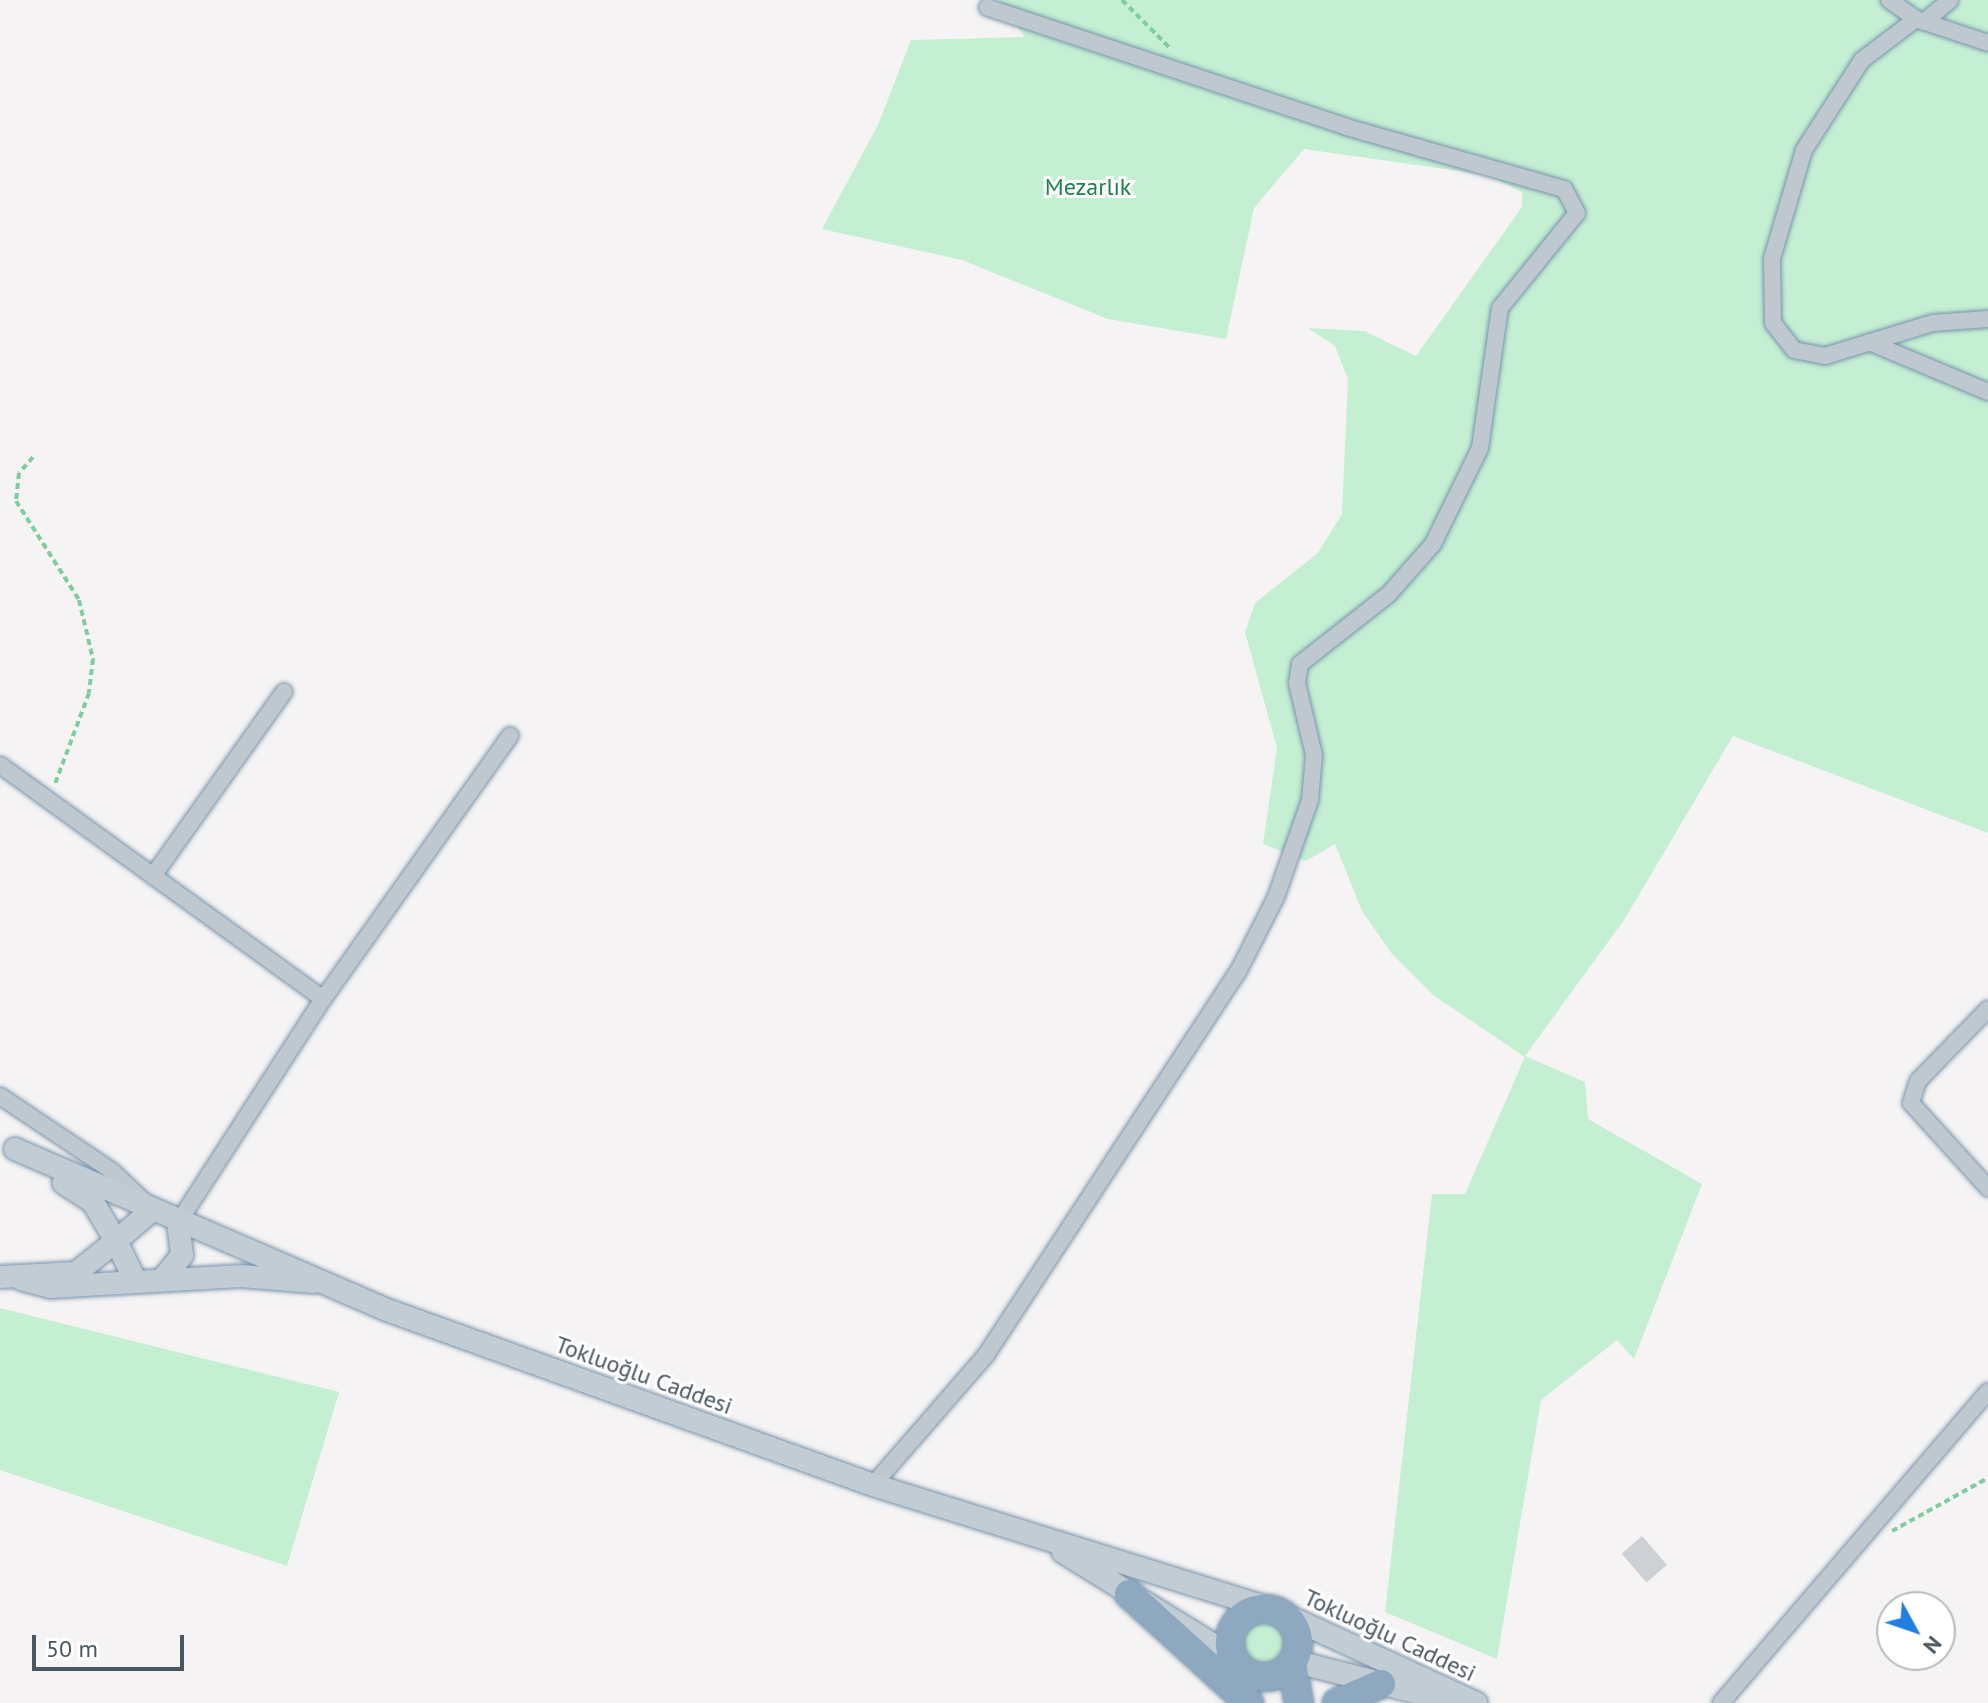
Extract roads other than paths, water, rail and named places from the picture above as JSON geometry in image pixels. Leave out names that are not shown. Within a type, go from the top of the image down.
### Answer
[{"type":"highway","points":[[1129,1594],[1250,1703]]},
{"type":"highway","points":[[1250,1703],[1230,1639],[1240,1618],[1278,1611],[1297,1631],[1292,1663],[1299,1703]]},
{"type":"highway","points":[[1234,1659],[1262,1677],[1292,1663]]},
{"type":"highway","points":[[1337,1703],[1381,1684]]},
{"type":"street","points":[[1889,0],[1920,21],[1988,43]]},
{"type":"street","points":[[1950,0],[1871,49],[1818,122],[1793,179],[1772,259],[1773,323],[1787,346],[1825,356],[1933,323],[1988,319]]},
{"type":"street","points":[[873,1485],[986,1355],[1238,972],[1276,897],[1310,800],[1314,755],[1297,683],[1300,664],[1389,594],[1433,544],[1480,448],[1500,308],[1526,267],[1576,219],[1564,189],[1188,74],[987,7]]},
{"type":"street","points":[[1869,342],[1988,392]]},
{"type":"street","points":[[153,876],[284,692]]},
{"type":"street","points":[[162,1280],[182,1255],[178,1223],[323,999],[510,736]]},
{"type":"street","points":[[0,765],[323,999]]},
{"type":"street","points":[[1988,1009],[1918,1081],[1911,1103],[1988,1188]]},
{"type":"street","points":[[0,1096],[112,1171],[151,1211],[85,1270],[11,1278]]},
{"type":"street","name":"Tokluoğlu Caddesi","points":[[7,1145],[178,1223],[323,1283],[873,1485],[1278,1611],[1476,1703]]},
{"type":"street","name":"Tokluoğlu Caddesi","points":[[7,1145],[93,1202],[116,1241]]},
{"type":"street","points":[[116,1241],[136,1282]]},
{"type":"street","points":[[11,1278],[51,1287],[162,1280],[323,1283]]},
{"type":"street","points":[[1721,1703],[1866,1538],[1988,1392]]},
{"type":"street","points":[[1039,1536],[1234,1659]]},
{"type":"street","points":[[1292,1663],[1457,1703]]},
{"type":"park label","name":"Mezarlık","points":[[1088,187]]}]
